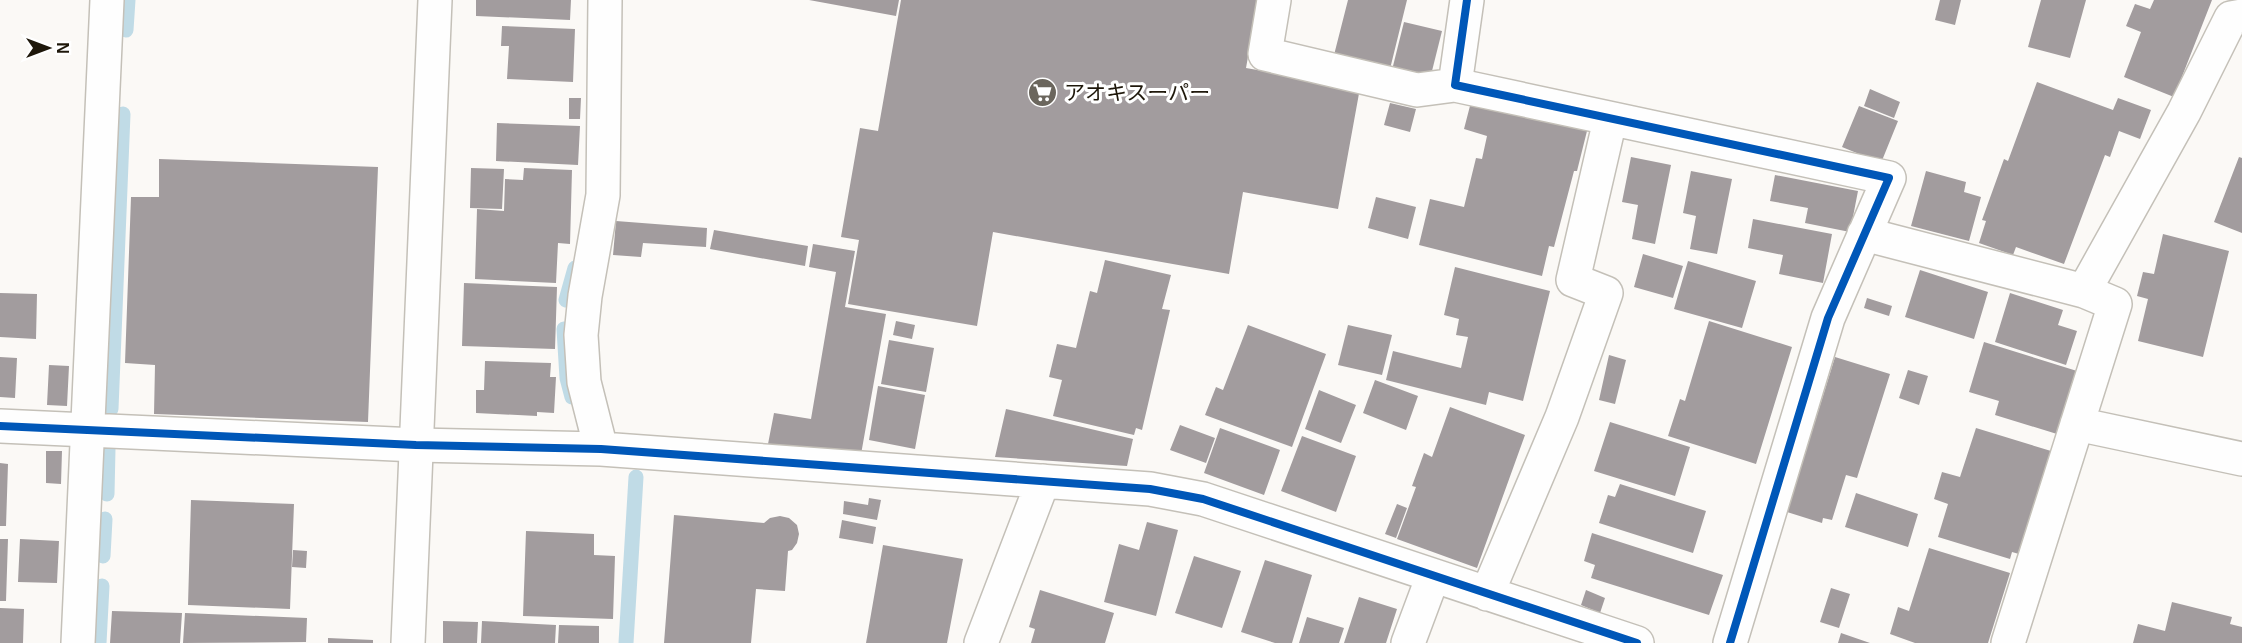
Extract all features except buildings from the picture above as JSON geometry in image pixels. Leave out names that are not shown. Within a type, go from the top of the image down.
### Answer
[{"type":"street","points":[[78,643],[107,0]]},
{"type":"street","points":[[408,643],[435,0]]},
{"type":"street","points":[[601,449],[585,382],[581,335],[585,296],[603,195],[605,0]]},
{"type":"street","points":[[1274,0],[1265,54],[1417,90],[1455,85],[1888,178],[1828,318],[1730,643]]},
{"type":"street","points":[[1455,85],[1467,0]]},
{"type":"street","points":[[2084,291],[2184,112],[2231,18],[2242,16]]},
{"type":"street","points":[[1487,594],[1562,417],[1606,293],[1573,280],[1610,120]]},
{"type":"street","points":[[1864,234],[2084,291],[2115,304],[2008,643]]},
{"type":"street","points":[[2077,424],[2242,459]]},
{"type":"street","points":[[0,426],[416,445],[601,449],[1150,489],[1203,500],[1637,643]]},
{"type":"street","points":[[981,643],[1042,481]]},
{"type":"street","points":[[1408,643],[1433,576]]},
{"type":"waterway","points":[[126,30],[128,0]]},
{"type":"waterway","points":[[111,409],[123,114]]},
{"type":"waterway","points":[[566,300],[575,268]]},
{"type":"waterway","points":[[564,329],[567,378],[572,397]]},
{"type":"waterway","points":[[107,494],[108,449]]},
{"type":"waterway","points":[[626,643],[636,477]]},
{"type":"waterway","points":[[103,556],[105,519]]},
{"type":"waterway","points":[[99,643],[102,586]]},
{"type":"cycle path","points":[[1467,0],[1455,85],[1889,178],[1828,318],[1730,643]]},
{"type":"cycle path","points":[[0,426],[416,445],[601,449],[1150,489],[1203,499],[1637,643]]},
{"type":"place","name":"アオキスーパー","points":[[1043,92]]}]
